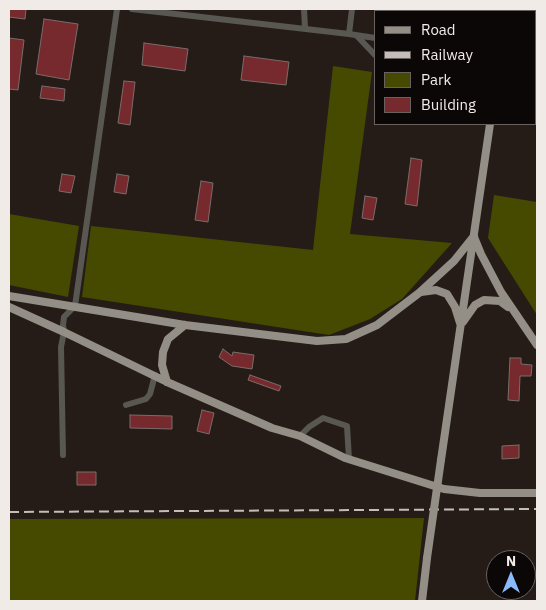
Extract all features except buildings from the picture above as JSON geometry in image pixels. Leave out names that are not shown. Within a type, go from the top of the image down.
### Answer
[{"type":"main road","points":[[422,601],[490,125]]},
{"type":"main road","points":[[9,296],[185,325],[317,341],[346,338],[376,325],[419,293],[454,261],[474,236]]},
{"type":"main road","points":[[474,236],[492,277],[537,345]]},
{"type":"main road","points":[[419,293],[436,290],[447,294],[455,307],[461,325]]},
{"type":"main road","points":[[461,325],[475,305],[484,300],[500,301],[515,314]]},
{"type":"main road","points":[[9,308],[168,382],[272,428],[300,436],[349,459],[444,489],[480,493],[537,493]]},
{"type":"main road","points":[[168,382],[162,365],[163,352],[168,339],[185,325]]},
{"type":"street","points":[[63,455],[61,347],[64,317],[75,306],[117,9]]},
{"type":"street","points":[[132,9],[305,28],[374,38]]},
{"type":"street","points":[[304,9],[305,28]]},
{"type":"street","points":[[349,34],[352,9]]},
{"type":"street","points":[[357,36],[374,54]]},
{"type":"street","points":[[126,405],[146,399],[150,394],[155,375]]},
{"type":"street","points":[[300,436],[309,427],[323,418],[347,426],[349,459]]},
{"type":"green space","points":[[333,66],[372,72],[350,234],[452,243],[402,299],[370,319],[329,335],[82,297],[91,226],[313,250]]},
{"type":"green space","points":[[494,195],[537,202],[537,315],[488,238]]},
{"type":"green space","points":[[9,214],[79,226],[68,297],[9,285]]},
{"type":"green space","points":[[424,518],[415,601],[9,601],[9,519]]},
{"type":"railway","points":[[9,512],[537,509]]}]
